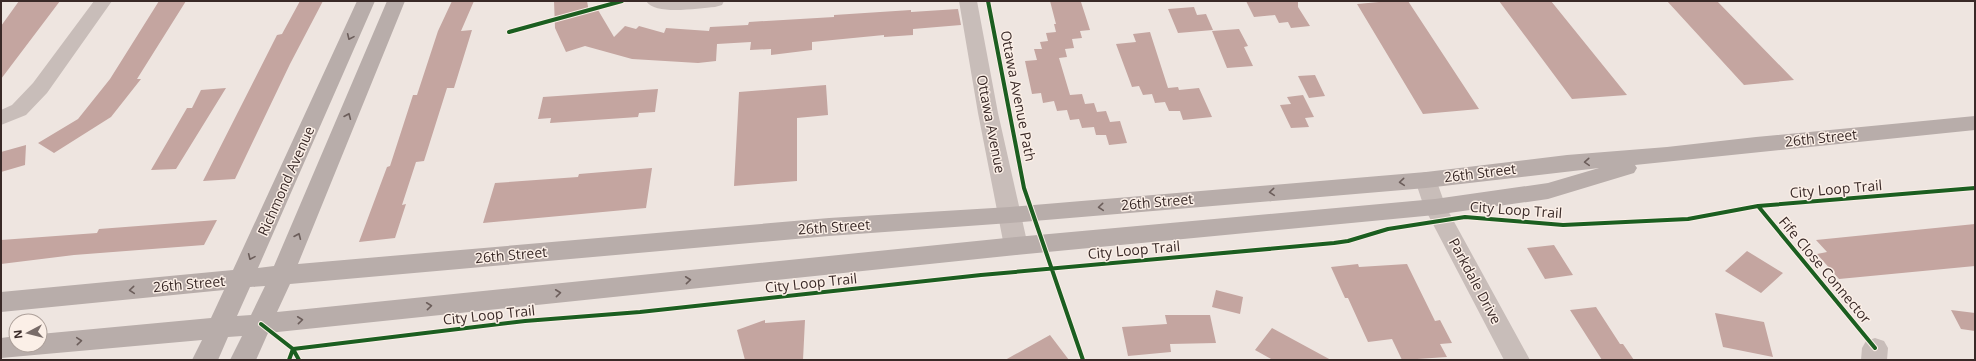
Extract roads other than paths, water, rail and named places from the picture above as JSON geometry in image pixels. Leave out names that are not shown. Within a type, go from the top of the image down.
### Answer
[{"type":"street","points":[[1,118],[19,110],[40,88],[103,1]]},
{"type":"street","name":"Richmond Avenue","points":[[205,360],[366,1]]},
{"type":"street","points":[[243,360],[261,324],[282,275],[396,1]]},
{"type":"street","points":[[655,1],[661,4],[715,1]]},
{"type":"street","name":"Ottawa Avenue","points":[[968,1],[988,113],[1016,246]]},
{"type":"street","name":"26th Street","points":[[1,302],[282,275],[829,227],[1010,215],[1426,180],[1567,163],[1667,155],[1742,146],[1975,124]]},
{"type":"street","name":"26th Street","points":[[48,343],[261,324],[1016,246],[1435,207],[1548,191],[1667,155]]},
{"type":"street","name":"Parkdale Drive","points":[[1426,180],[1435,207],[1517,360]]}]
